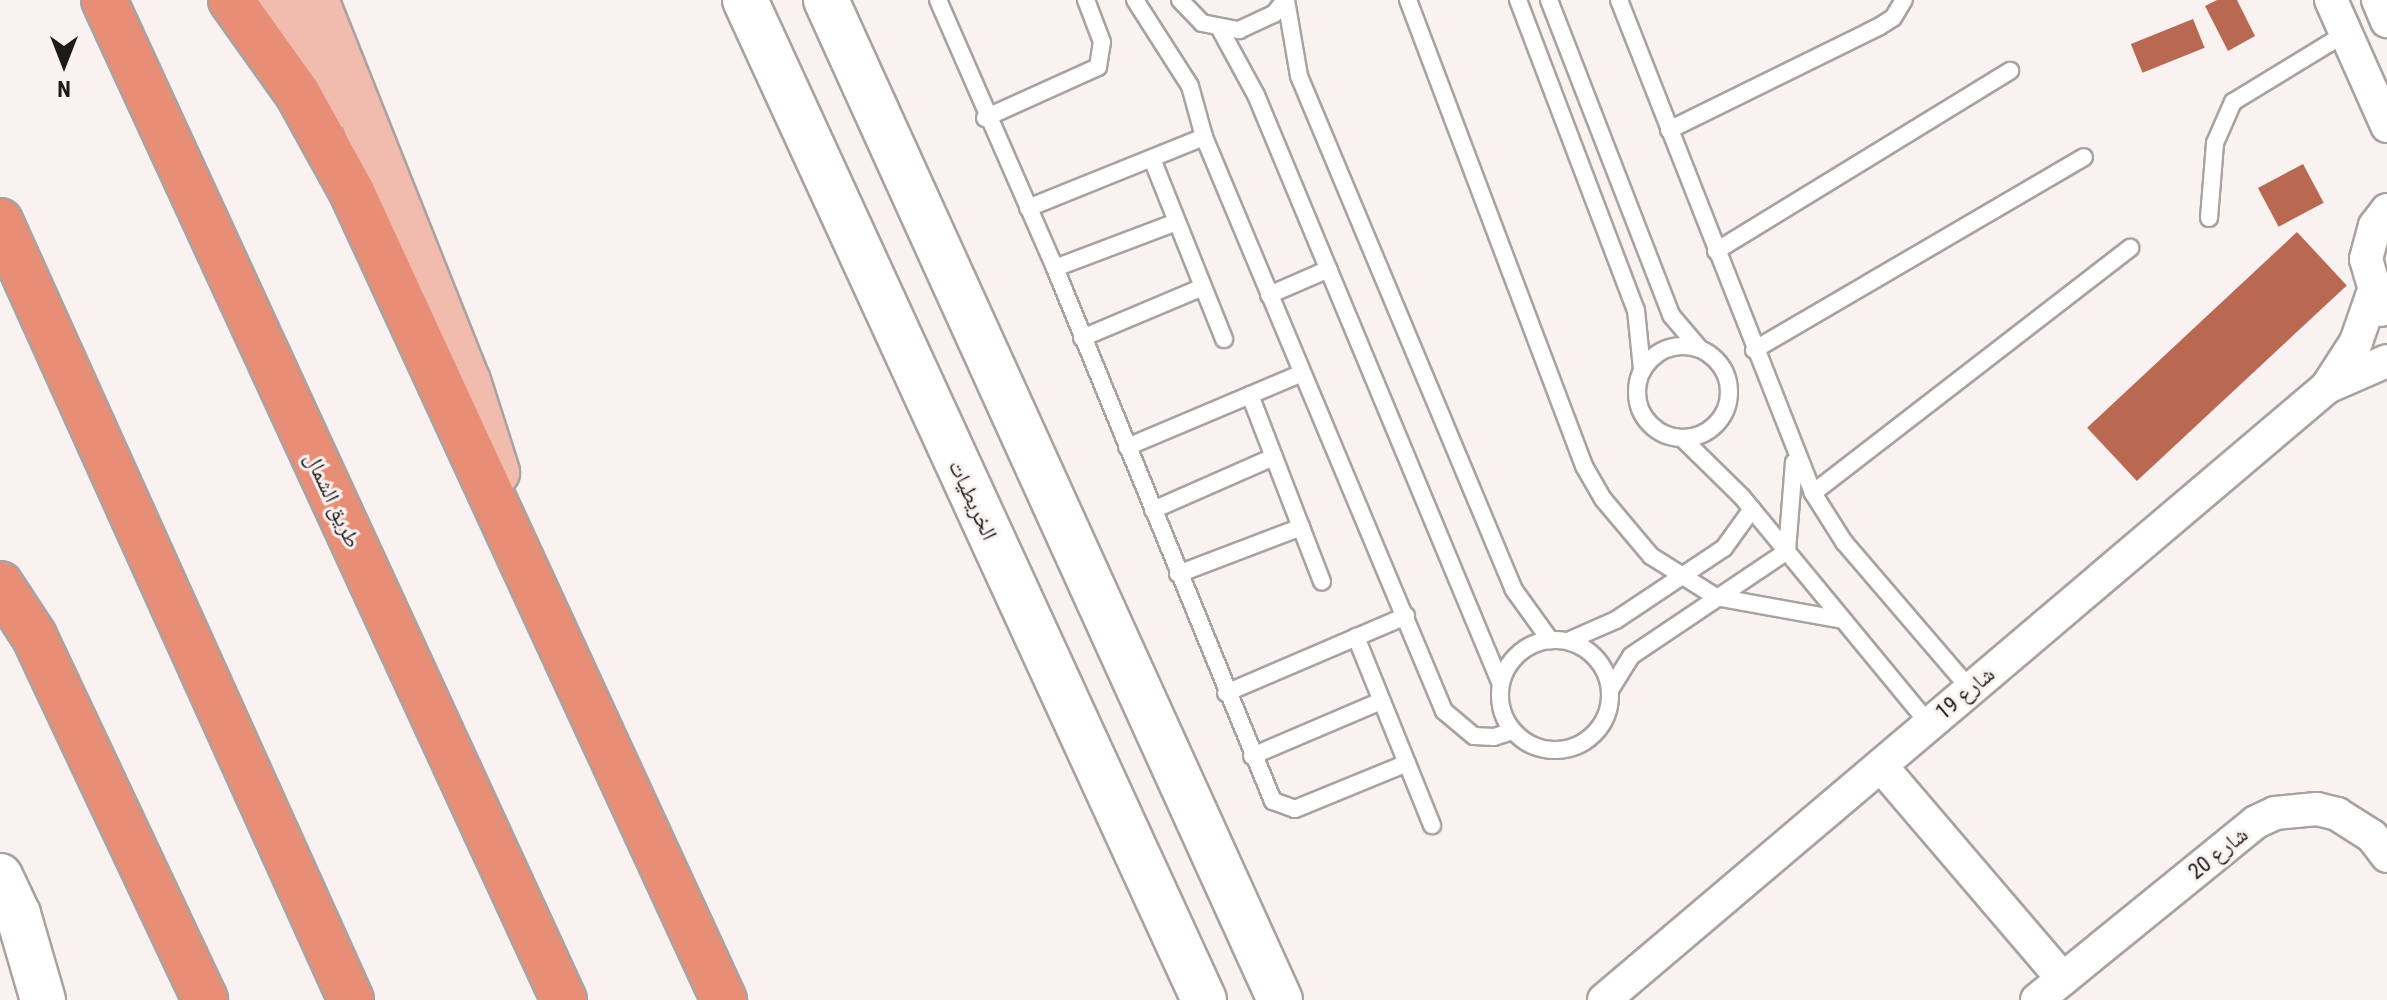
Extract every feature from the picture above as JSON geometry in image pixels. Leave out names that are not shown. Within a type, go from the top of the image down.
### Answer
[{"type":"highway","name":"طريق الشمال","points":[[104,0],[564,1000]]},
{"type":"highway","points":[[231,0],[298,94],[453,385],[539,601],[724,1000]]},
{"type":"highway","points":[[0,221],[351,1000]]},
{"type":"highway","points":[[0,584],[34,636],[205,1000]]},
{"type":"main road","points":[[275,0],[352,192]]},
{"type":"main road","points":[[316,0],[453,385]]},
{"type":"main road","name":"الخريطيات","points":[[745,0],[1204,1000]]},
{"type":"main road","points":[[826,0],[1282,993]]},
{"type":"main road","points":[[9,895],[43,1000]]},
{"type":"main road","points":[[9,895],[67,1000]]},
{"type":"street","points":[[2331,0],[2387,126]]},
{"type":"street","points":[[2378,0],[2387,21]]},
{"type":"street","points":[[2380,305],[2367,276],[2368,241],[2386,208]]},
{"type":"street","name":"شارع 19","points":[[2327,387],[2380,305]]},
{"type":"street","name":"شارع 19","points":[[1604,1000],[2327,387],[2387,361]]},
{"type":"street","points":[[1881,766],[2063,979]]},
{"type":"street","name":"شارع 20","points":[[2037,1000],[2256,822],[2275,813],[2317,809],[2337,814],[2372,836],[2387,856]]},
{"type":"lane","points":[[938,0],[985,118],[1055,268],[1226,693],[1273,801],[1295,809],[1407,763]]},
{"type":"lane","points":[[985,118],[1098,67],[1102,42],[1086,0]]},
{"type":"lane","points":[[1135,0],[1190,86],[1204,137],[1444,711],[1457,727],[1484,737],[1513,731]]},
{"type":"lane","points":[[1180,0],[1202,23],[1220,29],[1258,25],[1286,0]]},
{"type":"lane","points":[[1286,0],[1299,76],[1514,590],[1550,640]]},
{"type":"lane","points":[[1408,0],[1584,466],[1624,530],[1681,578],[1716,597],[1843,620]]},
{"type":"lane","points":[[1518,0],[1636,310],[1642,369],[1637,401],[1643,416],[1668,436],[1683,439],[1713,428],[1729,400],[1724,369],[1699,348],[1671,315],[1549,0]]},
{"type":"lane","points":[[1619,0],[1794,452],[1813,493],[1844,542],[1970,689]]},
{"type":"lane","points":[[1669,130],[1880,26],[1893,18],[1904,0]]},
{"type":"lane","points":[[1220,29],[1256,95],[1329,269],[1500,682],[1502,708],[1513,731],[1542,748],[1576,746],[1603,723],[1610,690],[1631,656],[1787,551]]},
{"type":"lane","points":[[2209,218],[2215,143],[2233,102],[2346,33]]},
{"type":"lane","points":[[1716,251],[2010,71]]},
{"type":"lane","points":[[1028,208],[1204,137]]},
{"type":"lane","points":[[1754,350],[2084,157]]},
{"type":"lane","points":[[1152,159],[1224,339]]},
{"type":"lane","points":[[1055,268],[1177,222]]},
{"type":"lane","points":[[1813,493],[2130,248]]},
{"type":"lane","points":[[1269,295],[1329,269]]},
{"type":"lane","points":[[1082,338],[1203,287]]},
{"type":"lane","points":[[1642,369],[1667,349],[1699,348]]},
{"type":"lane","points":[[1127,447],[1302,373]]},
{"type":"lane","points":[[1250,395],[1322,582]]},
{"type":"lane","points":[[1683,439],[1752,509],[1929,724]]},
{"type":"lane","points":[[1787,551],[1794,452]]},
{"type":"lane","points":[[1153,510],[1274,457]]},
{"type":"lane","points":[[1500,682],[1518,653],[1550,640],[1568,641],[1601,629],[1681,578],[1736,538],[1752,509]]},
{"type":"lane","points":[[1178,574],[1301,527]]},
{"type":"lane","points":[[1226,693],[1406,616]]},
{"type":"lane","points":[[1356,637],[1432,825]]},
{"type":"lane","points":[[1568,641],[1597,659],[1610,690]]},
{"type":"lane","points":[[1252,756],[1381,701]]},
{"type":"building","points":[[2217,0],[2237,0],[2255,36],[2228,51],[2205,6]]},
{"type":"building","points":[[2193,19],[2205,48],[2142,73],[2131,44]]},
{"type":"building","points":[[2303,164],[2324,203],[2279,227],[2258,188]]},
{"type":"building","points":[[2297,232],[2347,285],[2137,481],[2087,428]]}]
